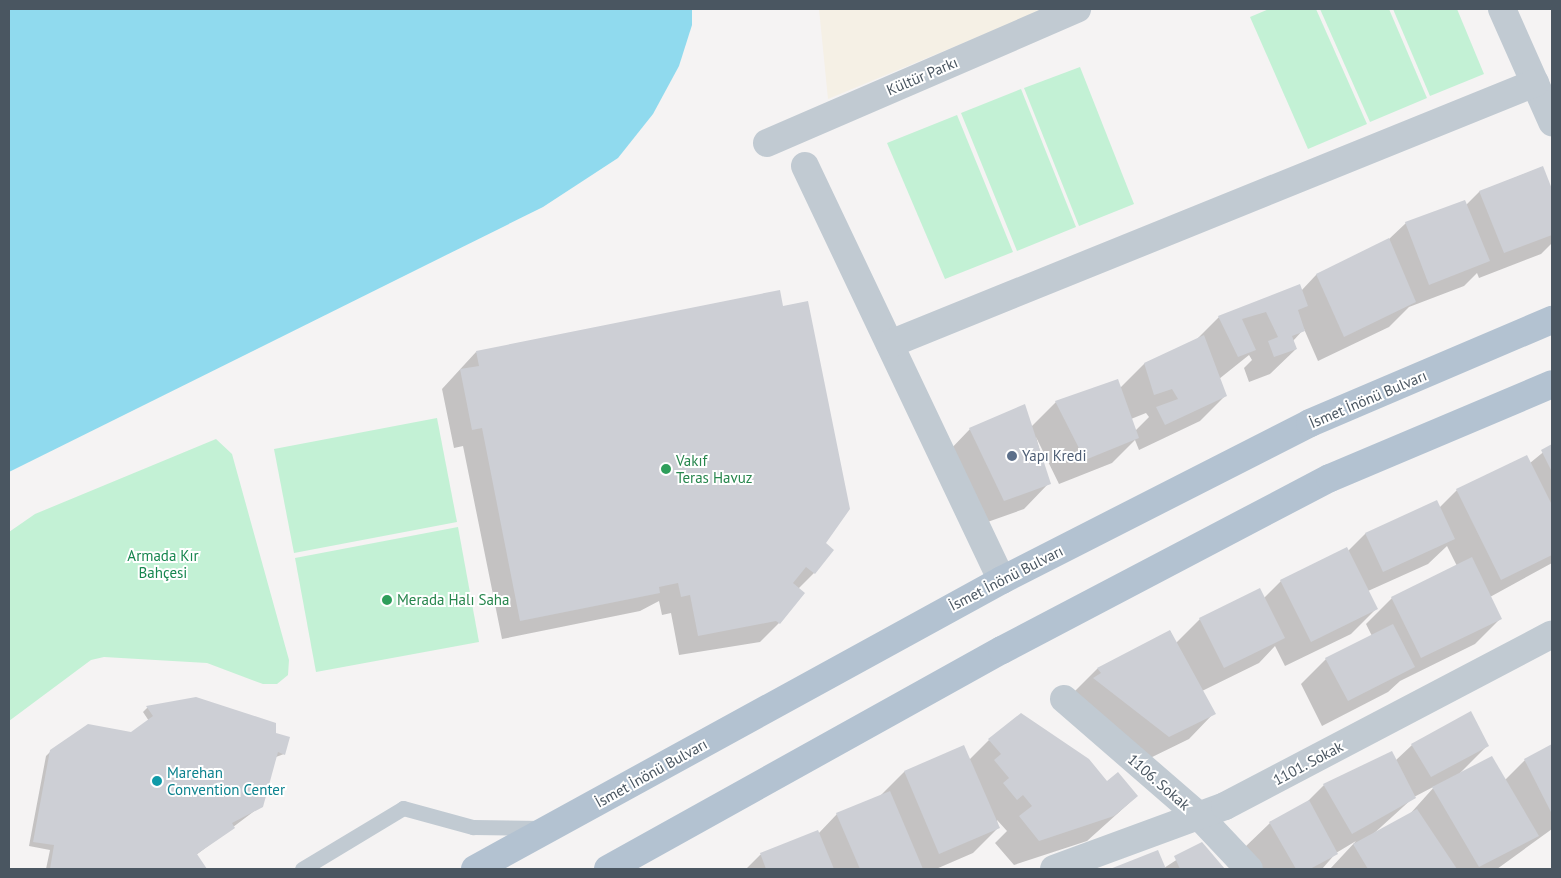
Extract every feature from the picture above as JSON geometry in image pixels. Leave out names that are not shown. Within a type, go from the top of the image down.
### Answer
[{"type":"main road","name":"İsmet İnönü Bulvarı","points":[[475,869],[1002,580],[1310,423],[1552,320]]},
{"type":"main road","points":[[608,869],[1002,650],[1330,478],[1552,384]]},
{"type":"street","name":"Kültür Parkı","points":[[767,143],[1076,9]]},
{"type":"street","points":[[1502,9],[1552,122]]},
{"type":"street","points":[[890,344],[1535,83]]},
{"type":"street","points":[[805,166],[1002,580]]},
{"type":"street","name":"1101. Sokak","points":[[1054,869],[1225,806],[1552,634]]},
{"type":"street","name":"1106. Sokak","points":[[1064,700],[1198,816],[1249,869]]},
{"type":"lane","points":[[302,869],[404,808],[473,828],[551,828]]},
{"type":"green space","points":[[1269,9],[1316,9],[1367,124],[1308,149],[1250,17]]},
{"type":"green space","points":[[1320,9],[1389,9],[1427,98],[1370,122]]},
{"type":"green space","points":[[1393,9],[1457,9],[1484,74],[1430,96]]},
{"type":"green space","points":[[1080,67],[1134,204],[1079,226],[1024,88]]},
{"type":"green space","points":[[1021,89],[1076,227],[1017,251],[961,113]]},
{"type":"green space","points":[[957,115],[1013,252],[945,279],[887,143]]},
{"type":"green space","points":[[437,418],[457,522],[294,553],[274,449]]},
{"type":"green space","name":"Armada Kır Bahçesi","points":[[216,439],[232,454],[289,660],[288,675],[277,684],[263,684],[207,663],[104,657],[91,660],[9,721],[9,532],[35,514]]},
{"type":"green space","name":"Merada Halı Saha","points":[[458,527],[479,642],[316,672],[295,558]]},
{"type":"sand","points":[[819,9],[1045,9],[828,99]]},
{"type":"water","points":[[9,9],[692,9],[692,25],[679,66],[653,114],[618,158],[543,207],[9,472]]},
{"type":"building","points":[[1543,166],[1552,189],[1552,235],[1504,253],[1479,191]]},
{"type":"building","points":[[1465,200],[1490,261],[1429,285],[1405,222]]},
{"type":"building","points":[[1389,238],[1416,302],[1344,337],[1316,274]]},
{"type":"building","points":[[1300,284],[1308,306],[1298,310],[1305,331],[1292,336],[1297,349],[1274,357],[1268,341],[1278,337],[1266,312],[1242,319],[1256,350],[1238,357],[1218,316]]},
{"type":"building","name":"Vakıf Teras Havuz","points":[[780,290],[783,306],[808,301],[850,509],[826,543],[834,550],[815,574],[806,567],[793,583],[805,593],[780,624],[776,621],[698,636],[690,595],[681,597],[678,583],[659,587],[660,593],[520,621],[482,428],[472,430],[460,369],[479,366],[476,351]]},
{"type":"building","points":[[1204,335],[1227,396],[1165,425],[1156,407],[1178,399],[1172,389],[1154,395],[1144,363]]},
{"type":"building","points":[[1118,379],[1139,438],[1085,460],[1055,401]]},
{"type":"building","name":"Yapı Kredi","points":[[1025,404],[1051,484],[1004,501],[969,428]]},
{"type":"building","points":[[1552,444],[1552,472],[1541,450]]},
{"type":"building","points":[[1527,455],[1552,505],[1552,555],[1501,580],[1456,489]]},
{"type":"building","points":[[1437,500],[1455,539],[1383,572],[1365,533]]},
{"type":"building","points":[[1347,547],[1378,609],[1311,642],[1280,580]]},
{"type":"building","points":[[1472,557],[1502,619],[1421,658],[1391,597]]},
{"type":"building","points":[[1260,588],[1285,638],[1224,668],[1199,618]]},
{"type":"building","points":[[1393,624],[1415,667],[1348,701],[1325,658]]},
{"type":"building","points":[[1170,630],[1216,714],[1169,737],[1093,678],[1101,673],[1097,668]]},
{"type":"building","name":"Marehan Convention Center","points":[[196,697],[276,723],[276,733],[290,737],[285,755],[278,752],[263,807],[232,823],[235,828],[197,854],[207,869],[50,869],[54,845],[33,842],[50,750],[88,724],[131,732],[153,716],[146,706]]},
{"type":"building","points":[[1471,711],[1489,746],[1431,777],[1411,744]]},
{"type":"building","points":[[1021,713],[1089,759],[1107,781],[1118,772],[1138,796],[1114,816],[1039,841],[1019,816],[1032,806],[1023,795],[1017,800],[1003,783],[1009,778],[994,760],[1001,754],[988,739]]},
{"type":"building","points":[[1552,744],[1552,814],[1524,759]]},
{"type":"building","points":[[964,745],[1000,828],[939,854],[904,771]]},
{"type":"building","points":[[1392,751],[1416,798],[1352,834],[1323,784]]},
{"type":"building","points":[[1492,756],[1539,836],[1479,867],[1432,787]]},
{"type":"building","points":[[890,791],[923,869],[860,869],[836,813]]},
{"type":"building","points":[[1309,800],[1338,854],[1310,869],[1296,869],[1269,822]]},
{"type":"building","points":[[1417,809],[1457,869],[1368,869],[1353,844]]},
{"type":"building","points":[[818,830],[834,869],[766,869],[760,853]]},
{"type":"building","points":[[1202,842],[1225,869],[1180,869],[1174,856]]},
{"type":"building","points":[[1158,850],[1166,869],[1110,869]]},
{"type":"place","name":"Yapı Kredi","points":[[1012,456]]},
{"type":"place","name":"Vakıf Teras Havuz","points":[[666,469]]},
{"type":"place","name":"Merada Halı Saha","points":[[387,600]]},
{"type":"place","name":"Marehan Convention Center","points":[[157,781]]}]
